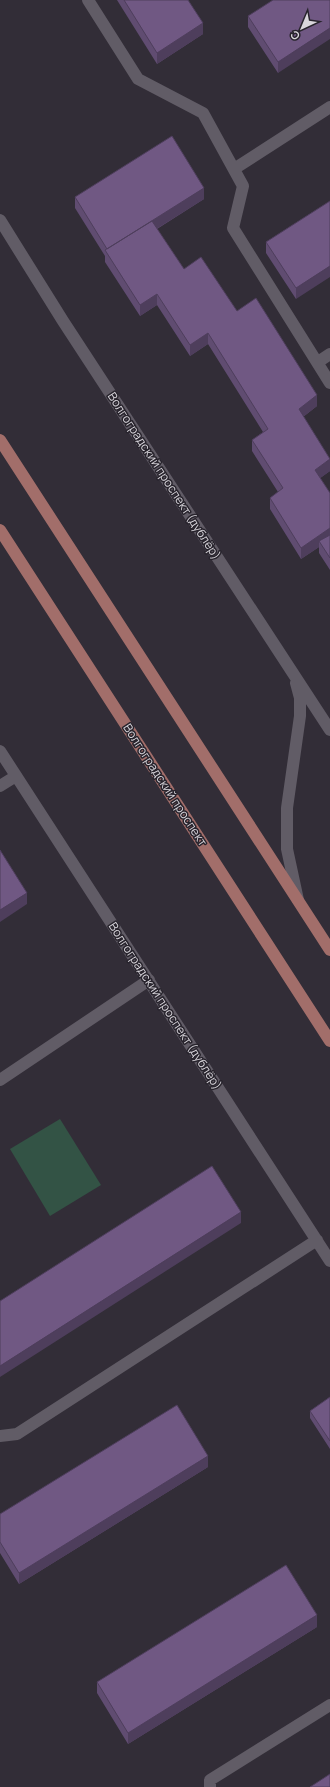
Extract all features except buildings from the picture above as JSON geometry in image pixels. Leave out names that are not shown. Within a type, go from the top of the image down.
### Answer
[{"type":"main road","points":[[0,440],[330,950]]},
{"type":"main road","name":"Волгоградский проспект","points":[[0,530],[330,1041]]},
{"type":"street","points":[[88,0],[138,79],[203,113],[243,186],[233,228],[330,383]]},
{"type":"street","points":[[234,168],[330,107]]},
{"type":"street","name":"Волгоградский проспект (дублёр)","points":[[0,220],[63,321],[330,730]]},
{"type":"street","points":[[318,362],[330,354]]},
{"type":"street","points":[[294,675],[300,698],[300,716],[287,808],[287,849],[299,903]]},
{"type":"street","name":"Волгоградский проспект (дублёр)","points":[[0,752],[330,1260]]},
{"type":"street","points":[[0,786],[16,776]]},
{"type":"street","points":[[0,1080],[149,980]]},
{"type":"street","points":[[0,1436],[17,1434],[317,1240]]},
{"type":"street","points":[[210,1787],[210,1780],[330,1705]]},
{"type":"green space","points":[[60,1119],[101,1185],[50,1216],[10,1149]]}]
